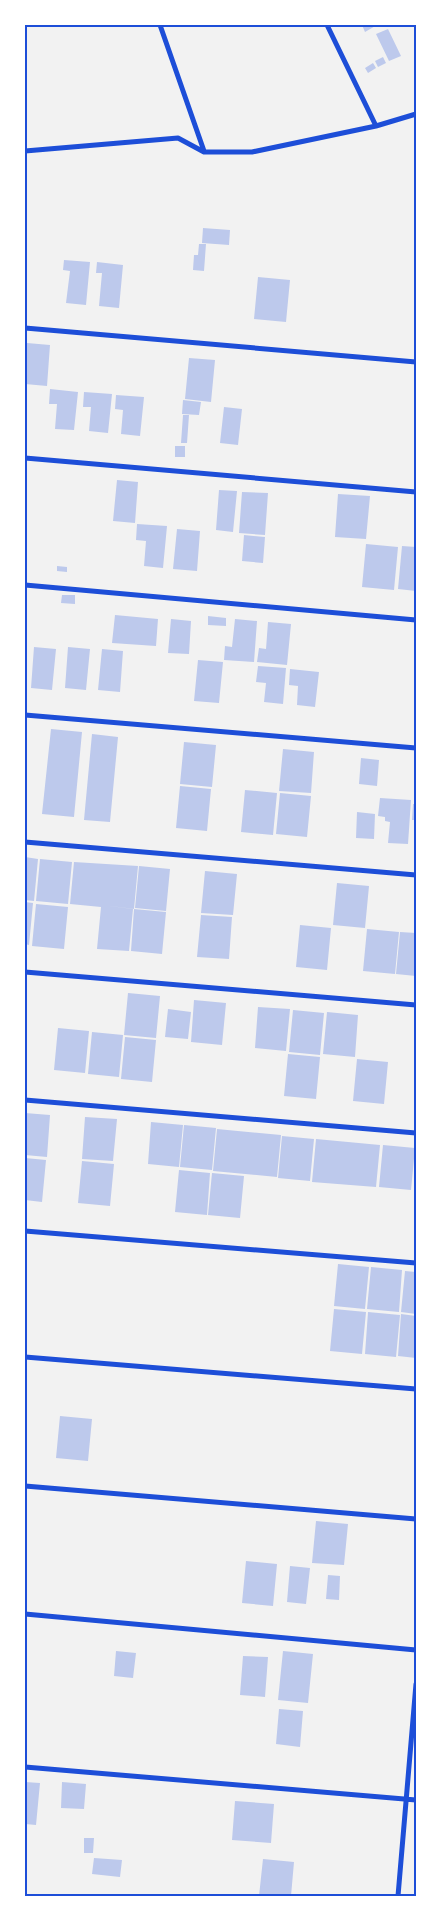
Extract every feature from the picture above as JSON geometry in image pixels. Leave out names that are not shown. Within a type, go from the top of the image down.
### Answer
[{"type":"street","points":[[160,25],[204,152]]},
{"type":"street","points":[[327,25],[376,126]]},
{"type":"street","points":[[25,151],[178,138],[204,152],[252,152],[376,126],[416,114]]},
{"type":"street","points":[[25,328],[416,362]]},
{"type":"street","points":[[25,458],[416,492]]},
{"type":"street","points":[[25,585],[416,620]]},
{"type":"street","points":[[25,715],[416,748]]},
{"type":"street","points":[[25,842],[416,875]]},
{"type":"street","points":[[25,972],[416,1005]]},
{"type":"street","points":[[25,1100],[416,1133]]},
{"type":"street","points":[[25,1231],[416,1263]]},
{"type":"street","points":[[25,1357],[416,1389]]},
{"type":"street","points":[[25,1486],[416,1519]]},
{"type":"street","points":[[25,1614],[416,1650]]},
{"type":"street","points":[[398,1896],[416,1684]]},
{"type":"street","points":[[25,1767],[416,1800]]},
{"type":"building","points":[[362,25],[377,25],[365,32]]},
{"type":"building","points":[[388,29],[401,56],[389,61],[376,34]]},
{"type":"building","points":[[383,57],[386,63],[378,67],[375,61]]},
{"type":"building","points":[[373,63],[376,68],[368,73],[365,68]]},
{"type":"building","points":[[203,228],[230,230],[229,245],[202,243]]},
{"type":"building","points":[[199,244],[206,244],[204,271],[193,270],[194,255],[198,255]]},
{"type":"building","points":[[64,260],[90,262],[86,305],[66,303],[70,271],[63,270]]},
{"type":"building","points":[[97,262],[123,265],[119,308],[99,306],[102,273],[96,273]]},
{"type":"building","points":[[258,277],[290,280],[286,322],[254,319]]},
{"type":"building","points":[[27,343],[50,345],[47,386],[25,384]]},
{"type":"building","points":[[189,358],[215,360],[211,402],[185,399]]},
{"type":"building","points":[[50,389],[78,392],[74,430],[55,429],[57,404],[49,404]]},
{"type":"building","points":[[84,392],[112,394],[108,433],[89,431],[91,407],[83,407]]},
{"type":"building","points":[[116,395],[144,397],[140,436],[121,434],[123,410],[115,409]]},
{"type":"building","points":[[183,400],[201,402],[199,415],[182,414]]},
{"type":"building","points":[[224,407],[242,409],[238,445],[220,443]]},
{"type":"building","points":[[183,415],[189,415],[187,443],[181,443]]},
{"type":"building","points":[[175,446],[185,446],[185,457],[175,457]]},
{"type":"building","points":[[117,480],[138,482],[135,523],[113,521]]},
{"type":"building","points":[[219,490],[237,491],[233,532],[216,530]]},
{"type":"building","points":[[242,492],[268,493],[265,535],[239,533]]},
{"type":"building","points":[[338,494],[370,496],[366,539],[335,537]]},
{"type":"building","points":[[137,524],[167,526],[163,568],[144,566],[146,541],[136,540]]},
{"type":"building","points":[[177,529],[200,531],[197,571],[173,569]]},
{"type":"building","points":[[244,535],[265,537],[263,563],[242,561]]},
{"type":"building","points":[[366,544],[398,547],[394,590],[362,587]]},
{"type":"building","points":[[402,546],[416,547],[416,591],[398,589]]},
{"type":"building","points":[[57,566],[67,567],[67,572],[57,571]]},
{"type":"building","points":[[62,595],[75,595],[75,604],[61,603]]},
{"type":"building","points":[[115,615],[158,619],[156,646],[112,643]]},
{"type":"building","points":[[208,616],[226,618],[226,626],[208,625]]},
{"type":"building","points":[[171,619],[191,621],[189,654],[168,653]]},
{"type":"building","points":[[235,619],[257,621],[254,662],[224,660],[225,646],[232,647]]},
{"type":"building","points":[[268,622],[291,624],[287,665],[257,662],[259,648],[266,649]]},
{"type":"building","points":[[34,647],[56,649],[52,690],[31,688]]},
{"type":"building","points":[[68,647],[90,649],[86,690],[65,688]]},
{"type":"building","points":[[102,649],[123,651],[120,692],[98,690]]},
{"type":"building","points":[[198,660],[223,662],[219,703],[194,701]]},
{"type":"building","points":[[258,666],[286,668],[283,704],[264,702],[266,683],[256,682]]},
{"type":"building","points":[[290,669],[319,672],[315,707],[297,705],[298,686],[289,685]]},
{"type":"building","points":[[51,729],[82,732],[74,817],[42,814]]},
{"type":"building","points":[[92,734],[118,737],[110,822],[84,820]]},
{"type":"building","points":[[184,742],[216,745],[212,787],[180,784]]},
{"type":"building","points":[[283,749],[314,752],[311,793],[279,791]]},
{"type":"building","points":[[361,758],[379,760],[377,786],[359,784]]},
{"type":"building","points":[[180,786],[211,789],[207,831],[176,828]]},
{"type":"building","points":[[245,790],[277,793],[273,835],[241,832]]},
{"type":"building","points":[[280,793],[311,796],[307,837],[276,834]]},
{"type":"building","points":[[380,798],[411,800],[408,844],[388,843],[390,822],[385,821],[385,817],[378,816]]},
{"type":"building","points":[[413,804],[416,804],[416,820],[412,820]]},
{"type":"building","points":[[357,812],[375,814],[374,839],[356,838]]},
{"type":"building","points":[[25,857],[38,859],[34,901],[25,900]]},
{"type":"building","points":[[40,859],[72,862],[68,904],[36,901]]},
{"type":"building","points":[[74,862],[138,866],[134,909],[102,905],[133,909],[129,951],[97,949],[101,907],[70,904]]},
{"type":"building","points":[[139,866],[170,869],[166,911],[135,908]]},
{"type":"building","points":[[205,871],[237,874],[233,915],[201,913]]},
{"type":"building","points":[[337,883],[369,886],[365,928],[333,925]]},
{"type":"building","points":[[25,902],[33,903],[29,945],[25,944]]},
{"type":"building","points":[[36,904],[68,907],[64,949],[32,946]]},
{"type":"building","points":[[134,909],[166,912],[162,954],[131,951]]},
{"type":"building","points":[[201,915],[232,917],[229,959],[197,957]]},
{"type":"building","points":[[300,925],[331,928],[327,970],[296,967]]},
{"type":"building","points":[[367,929],[399,932],[395,974],[363,971]]},
{"type":"building","points":[[400,932],[416,933],[416,976],[396,974]]},
{"type":"building","points":[[128,993],[160,996],[156,1038],[124,1035]]},
{"type":"building","points":[[194,1000],[226,1003],[222,1045],[191,1042]]},
{"type":"building","points":[[258,1007],[290,1009],[286,1051],[255,1048]]},
{"type":"building","points":[[168,1009],[191,1012],[188,1039],[165,1037]]},
{"type":"building","points":[[293,1010],[324,1013],[320,1055],[289,1052]]},
{"type":"building","points":[[327,1012],[358,1015],[355,1057],[323,1054]]},
{"type":"building","points":[[58,1028],[89,1031],[85,1073],[54,1070]]},
{"type":"building","points":[[92,1032],[123,1035],[119,1077],[88,1074]]},
{"type":"building","points":[[125,1037],[156,1040],[152,1082],[121,1079]]},
{"type":"building","points":[[288,1054],[320,1057],[316,1099],[284,1096]]},
{"type":"building","points":[[357,1059],[388,1062],[384,1104],[353,1101]]},
{"type":"building","points":[[25,1113],[50,1115],[47,1157],[25,1155]]},
{"type":"building","points":[[85,1117],[117,1119],[113,1161],[82,1159]]},
{"type":"building","points":[[151,1122],[183,1125],[179,1167],[148,1164]]},
{"type":"building","points":[[184,1125],[216,1128],[212,1170],[180,1167]]},
{"type":"building","points":[[217,1129],[281,1135],[277,1177],[213,1171]]},
{"type":"building","points":[[282,1136],[314,1139],[310,1181],[278,1178]]},
{"type":"building","points":[[316,1139],[380,1145],[376,1187],[312,1182]]},
{"type":"building","points":[[383,1145],[415,1148],[411,1190],[379,1187]]},
{"type":"building","points":[[25,1158],[46,1160],[42,1202],[25,1200]]},
{"type":"building","points":[[82,1161],[114,1164],[110,1206],[78,1203]]},
{"type":"building","points":[[179,1170],[210,1173],[207,1215],[175,1212]]},
{"type":"building","points":[[212,1173],[244,1176],[240,1218],[208,1215]]},
{"type":"building","points":[[338,1264],[369,1267],[365,1309],[334,1306]]},
{"type":"building","points":[[371,1267],[402,1270],[399,1312],[367,1309]]},
{"type":"building","points":[[405,1271],[416,1272],[416,1314],[401,1312]]},
{"type":"building","points":[[334,1309],[366,1312],[362,1354],[330,1351]]},
{"type":"building","points":[[368,1312],[400,1315],[396,1357],[365,1354]]},
{"type":"building","points":[[401,1314],[416,1316],[416,1358],[398,1356]]},
{"type":"building","points":[[60,1416],[92,1419],[88,1461],[56,1458]]},
{"type":"building","points":[[316,1521],[348,1524],[344,1565],[312,1563]]},
{"type":"building","points":[[246,1561],[277,1564],[273,1606],[242,1603]]},
{"type":"building","points":[[290,1566],[310,1568],[306,1604],[287,1602]]},
{"type":"building","points":[[328,1575],[340,1576],[339,1600],[326,1599]]},
{"type":"building","points":[[116,1651],[136,1653],[133,1678],[114,1676]]},
{"type":"building","points":[[283,1651],[313,1654],[308,1703],[278,1700]]},
{"type":"building","points":[[243,1656],[268,1657],[265,1697],[240,1695]]},
{"type":"building","points":[[279,1709],[303,1711],[300,1747],[276,1744]]},
{"type":"building","points":[[25,1782],[40,1783],[36,1825],[25,1824]]},
{"type":"building","points":[[62,1782],[86,1784],[84,1809],[61,1808]]},
{"type":"building","points":[[235,1801],[274,1804],[271,1843],[232,1840]]},
{"type":"building","points":[[84,1838],[94,1838],[93,1853],[84,1853]]},
{"type":"building","points":[[94,1858],[122,1860],[120,1877],[92,1874]]},
{"type":"building","points":[[263,1859],[294,1862],[291,1896],[259,1896]]}]
